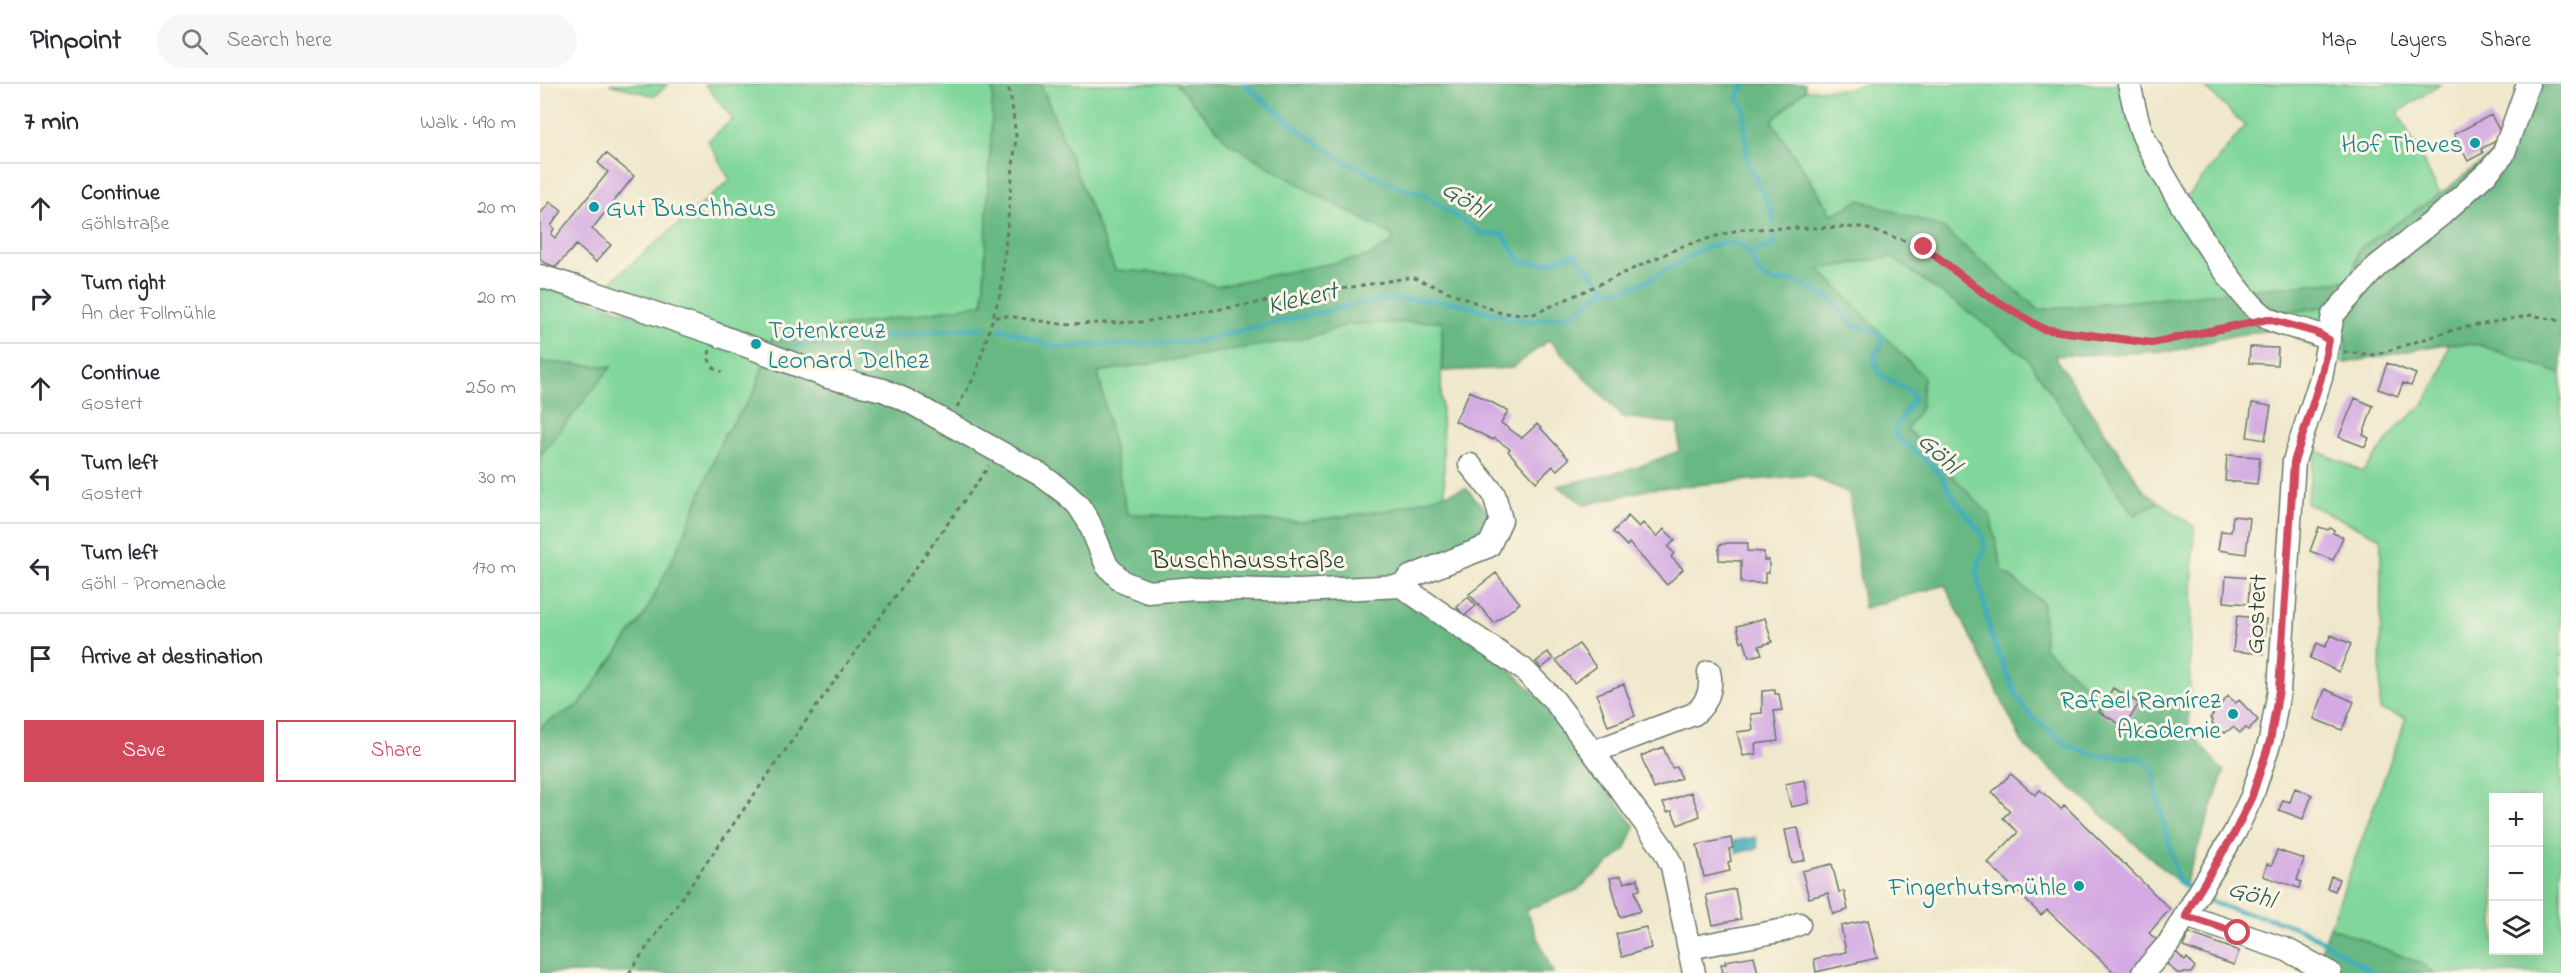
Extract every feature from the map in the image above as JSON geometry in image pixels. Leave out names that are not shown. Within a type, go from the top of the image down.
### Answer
[{"type":"street","points":[[2129,84],[2141,130],[2159,169],[2243,296],[2268,319],[2315,332],[2329,340]]},
{"type":"street","name":"Gostert","points":[[2143,973],[2169,943],[2235,832],[2252,796],[2270,741],[2279,690],[2294,462],[2321,378],[2333,315],[2377,266],[2449,208],[2503,155],[2528,84]]},
{"type":"street","name":"Buschhausstraße","points":[[540,276],[595,292],[713,333],[828,377],[883,390],[908,401],[1041,474],[1078,505],[1089,522],[1107,566],[1123,582],[1148,592],[1194,588],[1300,591],[1401,586]]},
{"type":"street","points":[[1470,465],[1494,494],[1501,520],[1489,546],[1410,578],[1401,586],[1523,669],[1554,700],[1663,848],[1672,866],[1694,973]]},
{"type":"street","points":[[1593,753],[1694,714],[1705,706],[1711,680],[1709,672]]},
{"type":"street","points":[[2189,910],[2287,950],[2330,973]]},
{"type":"street","points":[[1689,948],[1784,930],[1799,924]]},
{"type":"path","points":[[947,424],[975,376],[1001,291],[1016,136],[1007,84]]},
{"type":"path","points":[[995,316],[1060,324],[1143,322],[1412,277],[1501,313],[1534,314],[1683,246],[1741,229],[1862,227],[1924,247],[1985,294],[2043,329],[2152,343],[2268,319]]},
{"type":"path","points":[[2329,340],[2343,352],[2375,355],[2456,329],[2532,315],[2561,321]]},
{"type":"path","points":[[713,333],[708,358],[714,368],[722,372]]},
{"type":"path","points":[[629,973],[803,725],[985,472]]},
{"type":"green space","points":[[609,84],[668,84],[655,96]]},
{"type":"green space","points":[[705,84],[990,84],[993,92],[983,304],[772,338],[768,348],[602,289],[730,180],[708,141],[733,119]]},
{"type":"green space","points":[[990,84],[1041,84],[1115,270],[1180,274],[1216,286],[1370,256],[1394,241],[1391,234],[1307,189],[1229,143],[1176,84],[1417,84],[1420,86],[1547,88],[1558,84],[1805,84],[1805,90],[1772,121],[1832,215],[1860,200],[1941,227],[2039,310],[2352,280],[2359,249],[2440,194],[2492,154],[2527,84],[2561,84],[2561,374],[2480,345],[2449,343],[2346,363],[2346,341],[2327,306],[2291,312],[2290,321],[2269,330],[2231,336],[2174,351],[2054,356],[2145,492],[2159,502],[2134,515],[2028,359],[1977,318],[1891,257],[1819,269],[1923,376],[1921,408],[1907,429],[1990,515],[2002,570],[2043,603],[2044,648],[2088,688],[2189,708],[2189,731],[2224,772],[2184,887],[2024,746],[1945,585],[1864,608],[1849,493],[1809,475],[1650,489],[1585,505],[1558,486],[1635,468],[1679,451],[1678,424],[1623,417],[1549,340],[1512,368],[1443,371],[1442,321],[1349,324],[1310,337],[1098,372],[1127,514],[1301,522],[1390,510],[1466,488],[1491,516],[1479,540],[1400,573],[1516,675],[1549,708],[1635,827],[1625,850],[1577,890],[1526,910],[1553,973],[540,973],[540,729],[547,722],[579,705],[645,614],[683,538],[723,437],[754,393],[772,338],[983,304],[993,92]]},
{"type":"green space","points":[[1041,84],[1176,84],[1229,143],[1307,189],[1391,234],[1394,241],[1370,256],[1216,286],[1180,274],[1115,270]]},
{"type":"green space","points":[[1417,84],[1558,84],[1547,88],[1420,86]]},
{"type":"green space","points":[[1867,84],[2120,84],[2148,173],[2232,293],[2039,310],[1941,227],[1833,215],[1772,121],[1805,90],[1843,89]]},
{"type":"green space","points":[[2202,84],[2440,84],[2398,112],[2440,194],[2359,249],[2352,280],[2249,292],[2185,200],[2245,126]]},
{"type":"green space","points":[[1891,257],[1977,318],[2028,359],[2134,515],[2159,502],[2194,527],[2189,708],[2088,688],[2044,648],[2043,603],[2002,570],[1989,515],[1906,429],[1921,408],[1819,269]]},
{"type":"green space","points":[[540,284],[765,358],[754,393],[723,437],[683,538],[645,614],[579,705],[547,722],[540,729],[540,456],[611,367],[540,362]]},
{"type":"green space","points":[[2328,306],[2346,341],[2346,363],[2326,358],[2321,350],[2294,337],[2290,321],[2291,312]]},
{"type":"green space","points":[[1442,321],[1441,393],[1445,494],[1390,510],[1301,522],[1127,514],[1098,372],[1310,337],[1349,324]]},
{"type":"green space","points":[[2449,343],[2480,345],[2561,374],[2561,973],[2434,973],[2419,963],[2330,927],[2406,718],[2380,710],[2381,538],[2306,503],[2316,450],[2363,472],[2399,426],[2424,404],[2441,373]]},
{"type":"green space","points":[[540,362],[611,367],[540,456]]},
{"type":"green space","points":[[2330,927],[2419,963],[2434,973],[2343,973],[2319,956]]},
{"type":"water","points":[[1756,837],[1758,848],[1737,853],[1734,841]]},
{"type":"building","name":"Hof Theves","points":[[2491,115],[2503,137],[2481,149],[2483,153],[2468,161],[2454,134]]},
{"type":"building","name":"Gut Buschhaus","points":[[606,153],[634,176],[592,229],[611,245],[596,262],[576,245],[556,267],[543,262],[540,259],[540,214],[550,202],[562,211],[551,226],[554,229],[551,234],[555,238],[608,172],[598,163]]},
{"type":"building","points":[[2250,347],[2278,348],[2277,365],[2249,363]]},
{"type":"building","points":[[2387,363],[2416,374],[2411,386],[2403,383],[2398,396],[2378,389]]},
{"type":"building","points":[[1470,391],[1508,411],[1501,423],[1522,438],[1537,424],[1569,459],[1557,470],[1553,466],[1536,482],[1508,451],[1510,449],[1494,438],[1493,440],[1455,421]]},
{"type":"building","points":[[2355,398],[2373,406],[2363,435],[2369,438],[2365,447],[2339,437]]},
{"type":"building","points":[[2252,403],[2271,406],[2265,440],[2247,437]]},
{"type":"building","points":[[2227,455],[2260,457],[2257,484],[2225,481]]},
{"type":"building","points":[[1628,516],[1639,527],[1643,523],[1657,537],[1664,529],[1675,540],[1668,547],[1674,553],[1671,557],[1683,569],[1667,585],[1629,543],[1627,546],[1613,532]]},
{"type":"building","points":[[2233,516],[2250,518],[2246,554],[2218,550],[2221,531],[2231,532]]},
{"type":"building","points":[[2319,527],[2328,530],[2330,528],[2334,530],[2333,533],[2343,537],[2333,560],[2310,551]]},
{"type":"building","points":[[1748,543],[1747,551],[1764,552],[1764,560],[1769,560],[1769,573],[1765,573],[1765,583],[1741,583],[1741,561],[1719,560],[1719,545]]},
{"type":"building","points":[[1496,573],[1520,603],[1494,623],[1469,594]]},
{"type":"building","points":[[2226,576],[2250,578],[2248,604],[2224,602]]},
{"type":"building","points":[[1468,597],[1476,606],[1464,616],[1457,607]]},
{"type":"building","points":[[2237,616],[2266,619],[2263,654],[2233,651]]},
{"type":"building","points":[[1765,618],[1772,642],[1759,646],[1762,654],[1749,657],[1744,640],[1741,642],[1737,626]]},
{"type":"building","points":[[2331,635],[2351,644],[2339,672],[2310,658],[2317,643],[2325,647]]},
{"type":"building","points":[[1579,644],[1596,667],[1574,683],[1556,660]]},
{"type":"building","points":[[1548,652],[1553,659],[1541,669],[1536,662]]},
{"type":"building","points":[[1624,684],[1635,716],[1608,726],[1597,694]]},
{"type":"building","points":[[2113,688],[2139,703],[2125,727],[2099,712]]},
{"type":"building","points":[[2325,689],[2354,702],[2342,730],[2314,719]]},
{"type":"building","points":[[1775,690],[1775,694],[1779,694],[1782,710],[1774,711],[1778,741],[1755,744],[1756,754],[1743,756],[1737,732],[1753,730],[1751,714],[1762,713],[1762,691]]},
{"type":"building","name":"Rafael Ramírez Akademie","points":[[2228,696],[2236,703],[2239,700],[2258,720],[2248,730],[2245,728],[2240,733],[2233,727],[2225,733],[2212,723],[2210,718]]},
{"type":"building","points":[[1663,747],[1672,768],[1677,767],[1681,778],[1654,789],[1641,756]]},
{"type":"building","name":"Fingerhutsmühle","points":[[2011,774],[2035,795],[2040,790],[2061,809],[2064,805],[2170,909],[2149,933],[2162,945],[2136,973],[2115,973],[2047,910],[2041,915],[1988,863],[2018,832],[2003,818],[2010,811],[1992,792]]},
{"type":"building","points":[[1805,780],[1809,803],[1791,807],[1785,784]]},
{"type":"building","points":[[2295,788],[2312,795],[2303,819],[2279,810],[2283,800],[2290,802]]},
{"type":"building","points":[[1691,792],[1700,816],[1678,825],[1672,811],[1667,812],[1663,803]]},
{"type":"building","points":[[1798,828],[1805,860],[1792,863],[1785,830]]},
{"type":"building","points":[[1731,838],[1733,848],[1729,849],[1730,871],[1704,877],[1697,845]]},
{"type":"building","points":[[2277,850],[2304,859],[2297,880],[2301,882],[2299,888],[2263,876],[2267,864],[2272,865]]},
{"type":"building","points":[[1832,864],[1839,892],[1844,891],[1848,910],[1833,914],[1828,893],[1809,898],[1802,871]]},
{"type":"building","points":[[1621,876],[1624,883],[1638,879],[1640,890],[1635,891],[1640,911],[1620,917],[1610,878]]},
{"type":"building","points":[[2331,876],[2339,879],[2335,891],[2327,888]]},
{"type":"building","points":[[1735,889],[1741,919],[1713,925],[1706,895]]},
{"type":"building","points":[[1868,920],[1877,958],[1816,972],[1814,959],[1846,952],[1841,926]]},
{"type":"building","points":[[1646,927],[1651,948],[1622,957],[1616,934]]},
{"type":"building","points":[[2189,933],[2239,951],[2234,965],[2183,947]]},
{"type":"building","points":[[2169,952],[2177,953],[2185,961],[2187,958],[2195,967],[2191,973],[2177,973],[2163,960]]},
{"type":"building","points":[[1754,956],[1758,973],[1723,973],[1721,964],[1726,964],[1725,961]]},
{"type":"waterway","name":"Göhl","points":[[1244,84],[1298,129],[1346,162],[1396,186],[1423,194],[1484,235],[1503,234],[1521,262],[1547,263],[1575,254],[1606,289],[1623,289],[1640,284],[1709,247],[1724,243],[1739,245],[1747,250],[1763,277],[1776,283],[1785,280],[1796,282],[1831,299],[1853,325],[1870,329],[1883,336],[1882,344],[1874,356],[1879,374],[1912,393],[1914,398],[1895,427],[1896,437],[1925,459],[1941,475],[1953,497],[1982,534],[1985,550],[1977,574],[1992,639],[2018,699],[2031,716],[2070,747],[2094,755],[2140,758],[2154,772],[2155,788],[2178,881],[2192,890]]},
{"type":"waterway","points":[[1745,84],[1737,98],[1744,108],[1747,158],[1773,215],[1773,222]]},
{"type":"waterway","points":[[1751,257],[1760,249],[1772,247],[1773,234]]},
{"type":"waterway","name":"Klekert","points":[[999,329],[1012,331],[1054,347],[1193,342],[1356,304],[1395,299],[1452,302],[1528,322],[1569,315],[1606,289]]},
{"type":"waterway","name":"Klekert","points":[[796,346],[983,327]]},
{"type":"waterway","name":"Göhl","points":[[2204,897],[2230,909],[2288,924],[2326,943],[2373,973]]},
{"type":"place","name":"Hof Theves","points":[[2475,143]]},
{"type":"place","name":"Gut Buschhaus","points":[[594,207]]},
{"type":"place","name":"Totenkreuz Leonard Delhez","points":[[756,344]]},
{"type":"place","name":"Rafael Ramírez Akademie","points":[[2233,714]]},
{"type":"place","name":"Fingerhutsmühle","points":[[2079,886]]},
{"type":"route","points":[[1924,247],[1985,294],[2043,329],[2152,343],[2268,319],[2315,332],[2329,340],[2321,378],[2294,462],[2279,690],[2270,741],[2252,796],[2235,832],[2186,916],[2238,933]]}]
